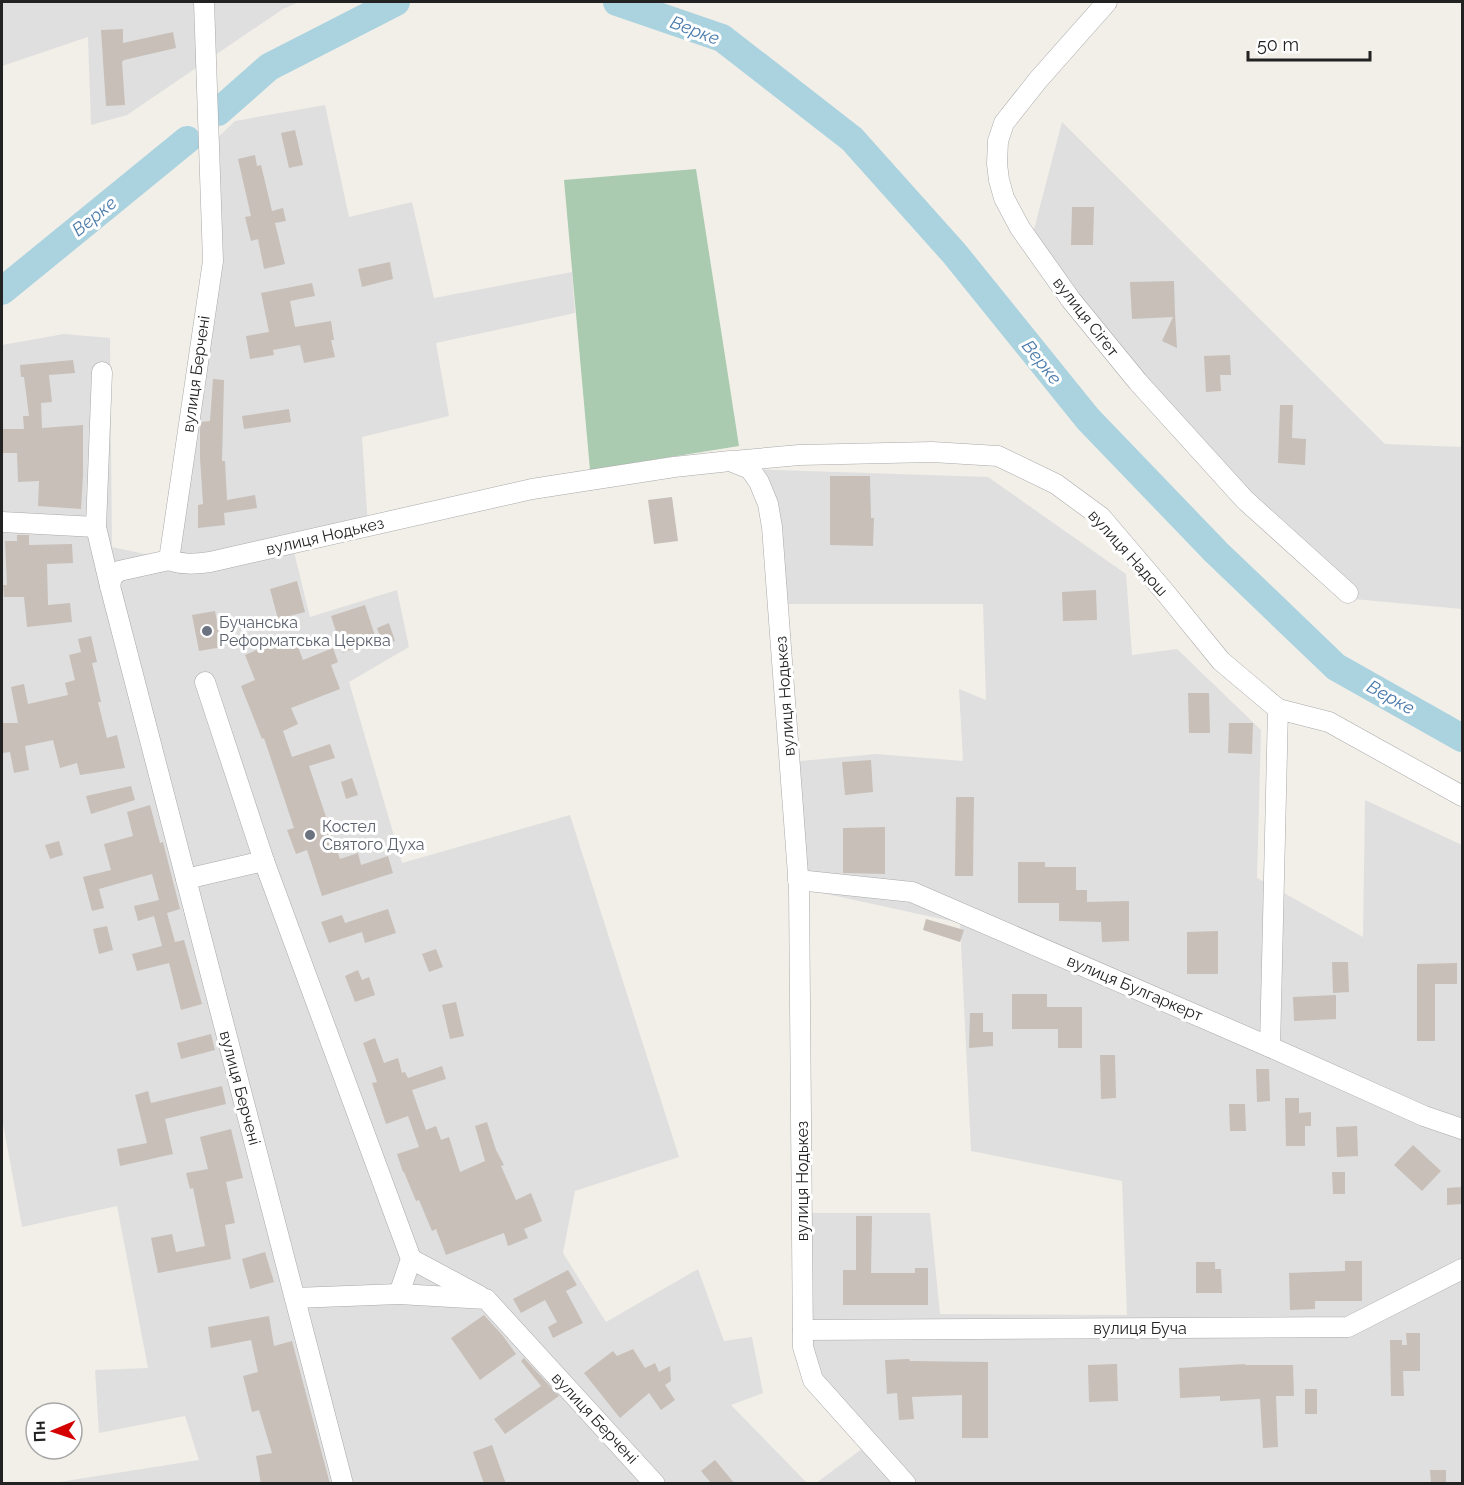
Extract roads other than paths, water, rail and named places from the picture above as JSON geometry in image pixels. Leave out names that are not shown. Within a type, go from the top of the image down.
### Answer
[{"type":"street","name":"вулиця Берчені","points":[[169,560],[213,261],[204,2]]},
{"type":"street","name":"вулиця Сіґет","points":[[1107,2],[1038,80],[1004,123],[998,141],[997,164],[1004,198],[1020,228],[1071,300],[1138,382],[1245,501],[1348,592]]},
{"type":"street","name":"вулиця Берчені","points":[[102,372],[96,527],[343,1484]]},
{"type":"street","name":"вулиця Надош","points":[[730,461],[799,454],[932,452],[998,456],[1056,484],[1101,517],[1221,661],[1278,709],[1329,722],[1462,796]]},
{"type":"street","name":"вулиця Нодькез","points":[[169,560],[192,565],[210,562],[532,489],[674,467],[730,461],[750,469],[759,482],[768,504],[772,527],[798,880],[803,1347],[813,1380],[906,1484]]},
{"type":"street","points":[[2,522],[96,527]]},
{"type":"street","points":[[110,586],[112,577],[119,571],[169,560]]},
{"type":"street","points":[[205,682],[264,861],[411,1259],[399,1294]]},
{"type":"street","points":[[1270,1047],[1278,709]]},
{"type":"street","points":[[186,879],[264,861]]},
{"type":"street","name":"вулиця Булгаркерт","points":[[798,880],[912,892],[1424,1116],[1462,1129]]},
{"type":"street","name":"вулиця Берчені","points":[[411,1259],[486,1299],[656,1484]]},
{"type":"street","name":"вулиця Буча","points":[[803,1330],[1348,1327],[1462,1269]]},
{"type":"street","points":[[295,1298],[399,1294],[486,1299]]},
{"type":"waterway","name":"Верке","points":[[218,112],[269,67],[396,2]]},
{"type":"waterway","name":"Верке","points":[[617,2],[722,38],[852,139],[954,253],[1088,419],[1216,552],[1336,667],[1462,738]]},
{"type":"waterway","name":"Верке","points":[[2,291],[187,140]]},
{"type":"place","name":"Бучанська Реформатська Церква","points":[[207,631]]},
{"type":"place","name":"Костел Святого Духа","points":[[310,835]]}]
